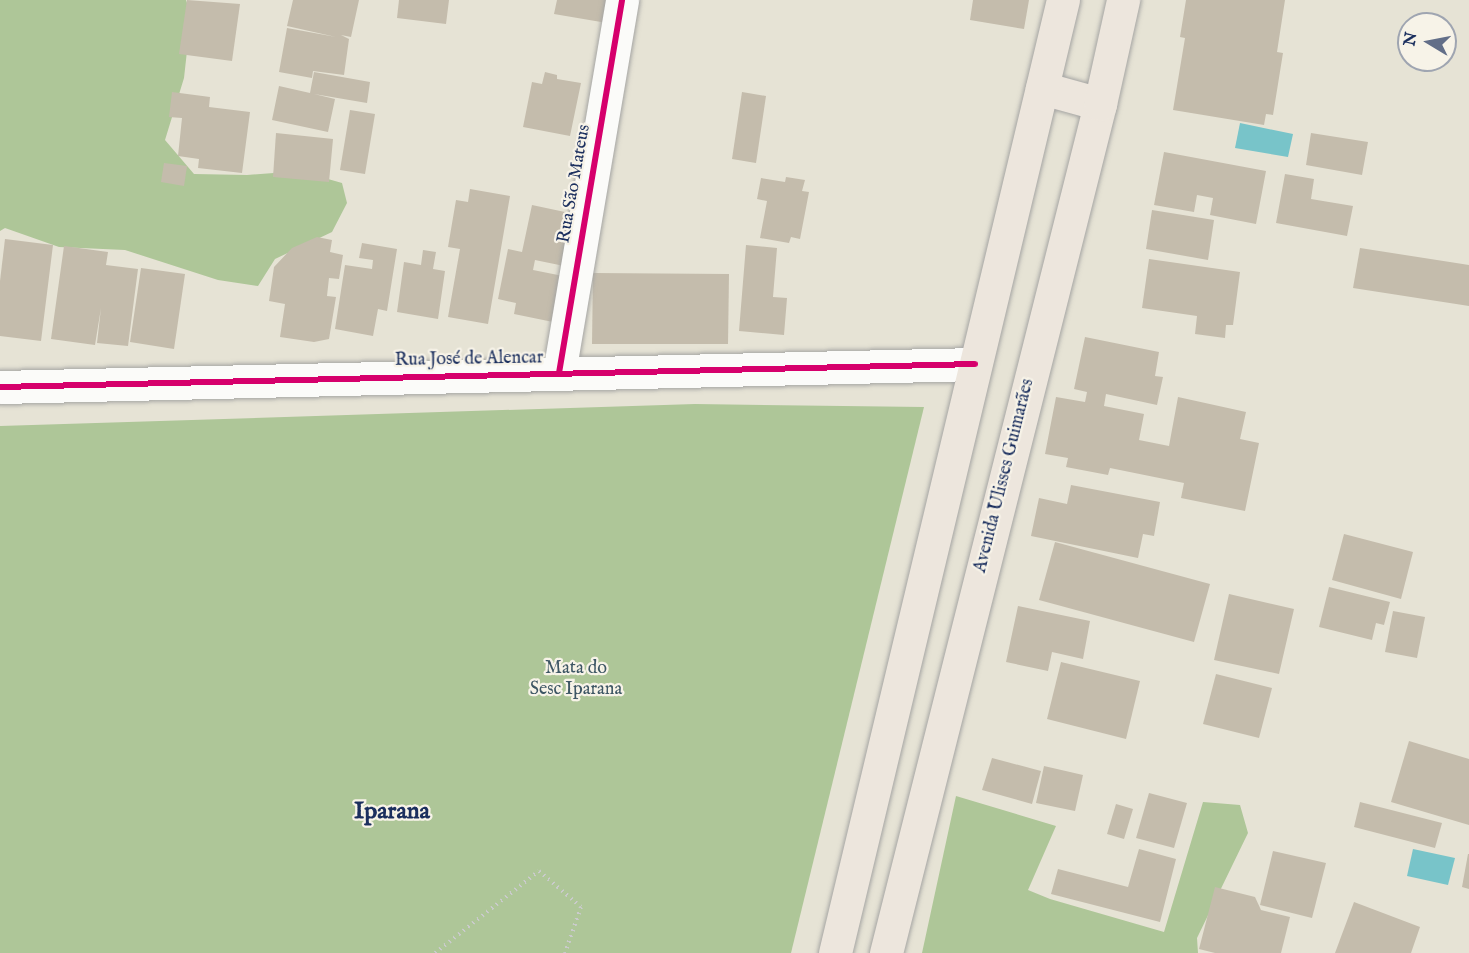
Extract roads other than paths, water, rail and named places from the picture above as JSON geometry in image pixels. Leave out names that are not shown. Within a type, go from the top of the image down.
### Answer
[{"type":"main road","points":[[835,953],[1063,0]]},
{"type":"main road","name":"Avenida Ulisses Guimarães","points":[[886,953],[1100,104],[1124,0]]},
{"type":"main road","points":[[1042,88],[1100,104]]},
{"type":"street","name":"Rua São Mateus","points":[[559,373],[622,0]]},
{"type":"street","name":"Rua José de Alencar","points":[[0,387],[975,364]]},
{"type":"water","points":[[1240,123],[1293,134],[1288,157],[1235,148]]},
{"type":"water","points":[[1413,849],[1455,858],[1448,885],[1407,876]]},
{"type":"district","name":"Iparana","points":[[392,812]]},
{"type":"park label","name":"Mata do Sesc Iparana","points":[[576,680]]}]
